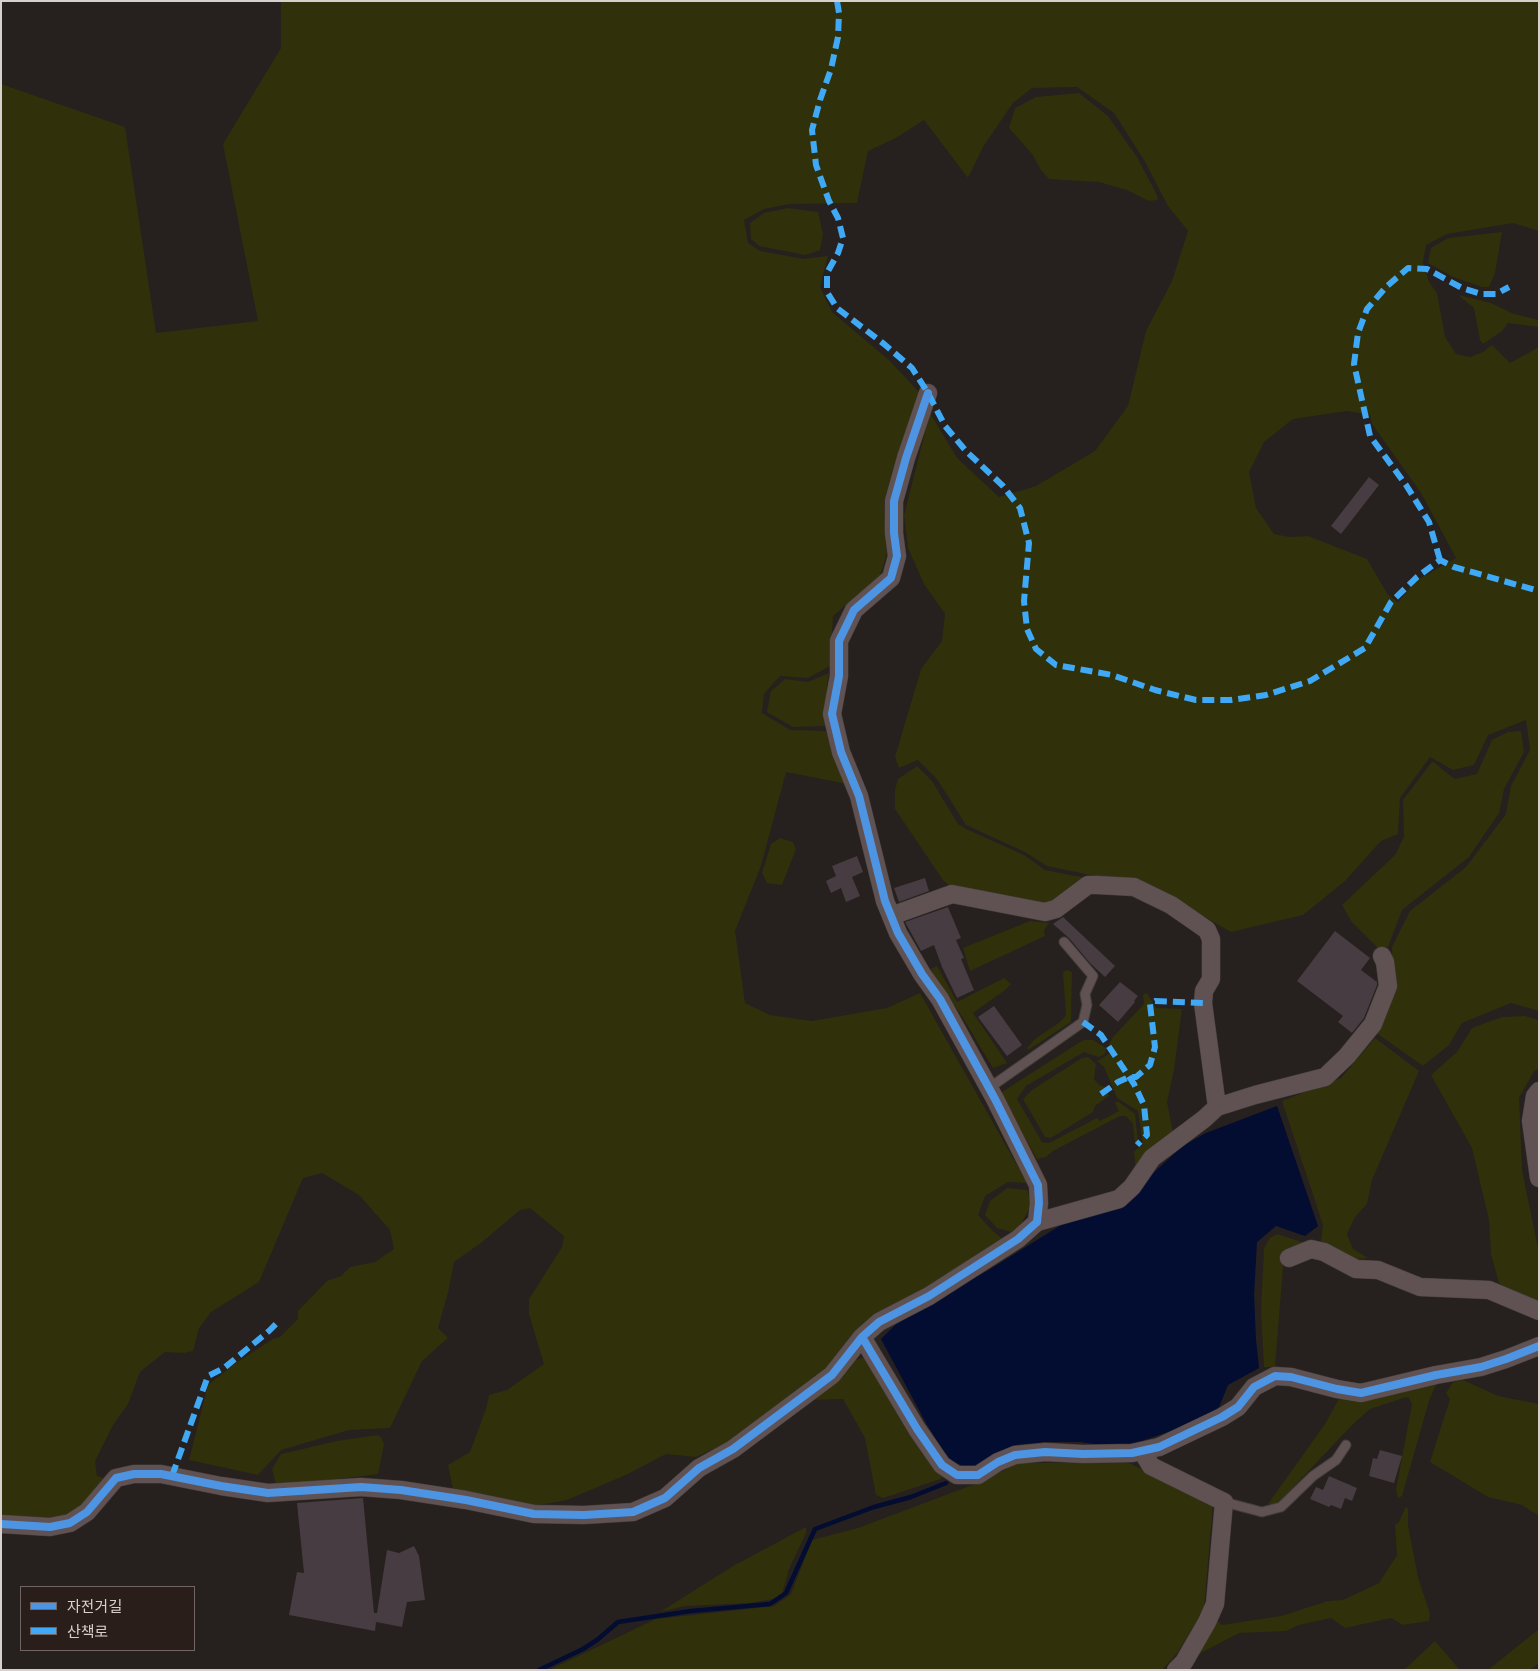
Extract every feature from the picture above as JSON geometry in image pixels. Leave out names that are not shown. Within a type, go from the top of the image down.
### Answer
[{"type":"street","points":[[928,393],[894,501],[894,532],[897,556],[892,578],[854,610],[839,641],[838,676],[832,714],[841,752],[859,796],[885,901],[891,916],[898,933],[922,974],[940,999],[989,1088],[1038,1185],[1037,1222]]},
{"type":"street","points":[[891,916],[952,894],[1045,912],[1056,909],[1088,885],[1097,884],[1134,887],[1171,905],[1207,930],[1211,938],[1211,979],[1204,991],[1203,1003],[1217,1107]]},
{"type":"street","points":[[1,1524],[50,1527],[70,1523],[87,1512],[116,1478],[134,1474],[162,1474],[268,1493],[362,1487],[401,1490],[466,1500],[534,1514],[584,1515],[633,1512],[664,1498],[699,1468],[732,1449],[832,1375],[862,1338],[879,1322],[929,1296],[1018,1239],[1037,1222],[1119,1199],[1132,1187],[1152,1158],[1217,1107],[1325,1077],[1348,1056],[1373,1024],[1388,986],[1385,962],[1382,956]]},
{"type":"street","points":[[1539,1091],[1535,1096],[1531,1121],[1539,1178]]},
{"type":"street","points":[[1289,1258],[1311,1249],[1324,1252],[1356,1269],[1378,1270],[1420,1287],[1459,1287],[1489,1290],[1539,1311]]},
{"type":"street","points":[[862,1338],[917,1429],[942,1465],[957,1475],[978,1475],[998,1462],[1015,1455],[1046,1452],[1083,1454],[1132,1453],[1159,1447],[1238,1408],[1254,1387],[1275,1376],[1291,1377],[1322,1386],[1361,1393],[1436,1375],[1481,1367],[1539,1346]]},
{"type":"street","points":[[1142,1451],[1152,1466],[1224,1502],[1215,1604],[1184,1662],[1176,1670]]},
{"type":"lane","points":[[989,1088],[1083,1022],[1087,1005],[1085,994],[1093,976],[1064,942]]},
{"type":"lane","points":[[1224,1502],[1262,1512],[1281,1507],[1313,1476],[1336,1460],[1346,1445]]},
{"type":"shaded area","points":[[281,1],[1539,1],[1539,231],[1513,223],[1447,234],[1426,245],[1423,262],[1429,282],[1437,293],[1445,337],[1456,354],[1470,357],[1483,352],[1492,345],[1510,363],[1539,347],[1539,1011],[1511,1003],[1462,1023],[1449,1045],[1423,1066],[1375,1032],[1393,995],[1392,947],[1410,911],[1466,867],[1506,814],[1511,786],[1530,750],[1526,720],[1488,735],[1474,765],[1453,770],[1430,757],[1400,798],[1398,834],[1381,841],[1345,881],[1303,915],[1231,932],[1189,908],[1138,885],[1047,866],[1025,852],[966,825],[937,779],[918,760],[899,768],[895,757],[921,669],[942,641],[945,614],[924,584],[908,548],[904,515],[930,413],[957,458],[999,497],[1036,486],[1095,451],[1128,406],[1146,331],[1172,281],[1188,231],[1168,206],[1144,160],[1114,113],[1077,87],[1032,88],[1013,103],[983,147],[968,178],[924,120],[896,138],[868,151],[857,203],[790,204],[764,209],[744,220],[748,243],[760,251],[804,259],[828,256],[820,287],[832,312],[889,360],[919,392],[884,501],[887,553],[880,576],[833,616],[830,666],[808,678],[780,676],[764,694],[762,713],[790,730],[826,731],[847,784],[786,772],[761,866],[735,931],[745,1003],[770,1015],[812,1021],[887,1008],[920,993],[1027,1183],[1008,1182],[985,1196],[978,1215],[1004,1240],[875,1318],[829,1373],[729,1442],[696,1457],[666,1454],[628,1474],[567,1500],[534,1506],[453,1489],[448,1465],[470,1452],[486,1409],[489,1395],[507,1390],[544,1364],[529,1314],[529,1299],[562,1247],[564,1236],[530,1208],[520,1210],[481,1243],[454,1262],[438,1328],[448,1338],[422,1361],[390,1428],[349,1430],[281,1450],[258,1475],[189,1460],[208,1385],[236,1363],[273,1339],[280,1337],[298,1319],[298,1311],[327,1281],[341,1276],[350,1267],[375,1262],[394,1249],[390,1230],[359,1195],[322,1173],[303,1178],[259,1282],[211,1312],[199,1328],[193,1351],[184,1353],[165,1352],[140,1372],[128,1404],[113,1425],[95,1461],[97,1476],[109,1480],[82,1507],[50,1521],[1,1516],[1,84],[125,127],[156,333],[258,321],[223,144],[281,48]],"holes":[[[1347,411],[1370,415],[1372,424],[1421,493],[1456,558],[1417,580],[1398,602],[1388,595],[1367,559],[1308,536],[1289,537],[1274,534],[1256,508],[1249,472],[1264,442],[1293,419]]]},
{"type":"shaded area","points":[[1079,93],[1108,116],[1137,157],[1158,197],[1157,200],[1149,201],[1127,190],[1099,182],[1049,179],[1041,170],[1032,154],[1009,128],[1015,108],[1036,97]]},
{"type":"shaded area","points":[[788,208],[818,212],[823,234],[820,250],[805,255],[759,246],[751,239],[750,223],[764,213]]},
{"type":"shaded area","points":[[1502,232],[1495,273],[1489,287],[1482,287],[1453,277],[1428,263],[1431,248],[1448,238]]},
{"type":"shaded area","points":[[1458,295],[1491,303],[1514,314],[1539,320],[1539,327],[1508,323],[1502,331],[1483,344],[1480,340],[1474,308]]},
{"type":"shaded area","points":[[829,673],[826,726],[793,727],[767,712],[771,691],[785,679],[808,682]]},
{"type":"shaded area","points":[[1521,731],[1524,752],[1504,789],[1499,813],[1469,857],[1402,910],[1388,947],[1380,950],[1351,921],[1342,905],[1396,854],[1404,836],[1403,800],[1431,763],[1434,762],[1455,779],[1477,774],[1492,740],[1508,732]]},
{"type":"shaded area","points":[[917,766],[932,781],[958,824],[1024,855],[1045,870],[1086,878],[1049,906],[951,887],[943,880],[895,809],[895,790],[898,779]]},
{"type":"shaded area","points":[[780,838],[793,842],[796,849],[782,885],[767,883],[762,873],[771,844]]},
{"type":"shaded area","points":[[1030,921],[1049,923],[1044,930],[1045,936],[970,971],[963,948]]},
{"type":"shaded area","points":[[937,966],[957,1002],[1004,978],[1011,984],[973,1013],[1007,1063],[993,1068],[934,975],[931,969]]},
{"type":"shaded area","points":[[1066,970],[1072,972],[1071,1022],[1028,1050],[1027,1048],[1035,1039],[1060,1022],[1066,1015],[1063,973]]},
{"type":"shaded area","points":[[1147,993],[1156,1008],[1182,1009],[1174,1070],[1167,1102],[1174,1138],[1136,1174],[1134,1151],[1143,1145],[1138,1111],[1117,1098],[1104,1067],[1097,1061],[1110,1053],[1107,1048],[1113,1037],[1144,1004],[1143,995]]},
{"type":"shaded area","points":[[1525,1016],[1539,1020],[1539,1069],[1534,1071],[1519,1098],[1522,1170],[1539,1253],[1539,1302],[1502,1287],[1499,1283],[1491,1254],[1489,1220],[1472,1148],[1431,1075],[1457,1052],[1472,1028],[1502,1017]]},
{"type":"shaded area","points":[[1375,1038],[1419,1071],[1372,1180],[1367,1204],[1355,1217],[1347,1234],[1353,1249],[1368,1258],[1357,1259],[1322,1246],[1323,1225],[1282,1101],[1341,1078]]},
{"type":"shaded area","points":[[1084,1040],[1093,1040],[1106,1048],[1105,1054],[1099,1057],[1084,1052],[1026,1086],[1017,1099],[1042,1142],[1049,1143],[1097,1118],[1100,1121],[1119,1111],[1115,1103],[1118,1101],[1135,1114],[1138,1141],[1135,1144],[1133,1124],[1126,1116],[1120,1116],[1053,1151],[1046,1157],[1037,1159],[1005,1103],[1002,1092]]},
{"type":"shaded area","points":[[1088,1057],[1096,1064],[1094,1079],[1099,1085],[1106,1087],[1109,1096],[1095,1106],[1093,1112],[1051,1138],[1045,1137],[1023,1099],[1032,1090],[1082,1058]]},
{"type":"shaded area","points":[[1007,1188],[1027,1190],[1032,1204],[1018,1229],[1011,1232],[997,1228],[985,1215],[990,1201]]},
{"type":"shaded area","points":[[1277,1234],[1308,1244],[1281,1261],[1283,1267],[1275,1367],[1264,1367],[1261,1309],[1264,1248],[1270,1238]]},
{"type":"shaded area","points":[[862,1358],[870,1360],[943,1476],[940,1479],[883,1498],[876,1495],[865,1438],[843,1399],[809,1400],[834,1382],[855,1360]]},
{"type":"shaded area","points":[[1463,1380],[1498,1396],[1539,1404],[1539,1516],[1522,1505],[1488,1497],[1430,1462],[1450,1399],[1446,1393],[1453,1382]]},
{"type":"shaded area","points":[[1437,1382],[1429,1401],[1402,1496],[1398,1498],[1396,1490],[1412,1404],[1409,1398],[1406,1397],[1370,1409],[1353,1424],[1282,1499],[1275,1504],[1268,1504],[1325,1424],[1341,1395]]},
{"type":"shaded area","points":[[378,1435],[384,1445],[378,1474],[290,1485],[276,1484],[272,1469],[281,1454],[337,1441]]},
{"type":"shaded area","points":[[1127,1462],[1213,1504],[1204,1609],[1178,1652],[1162,1670],[549,1670],[656,1619],[774,1606],[791,1594],[812,1540],[858,1528],[983,1481],[1018,1463]]},
{"type":"shaded area","points":[[1406,1506],[1418,1577],[1430,1614],[1429,1621],[1403,1625],[1391,1618],[1345,1628],[1331,1618],[1299,1625],[1286,1631],[1239,1633],[1197,1655],[1216,1619],[1222,1625],[1281,1616],[1328,1601],[1343,1600],[1379,1583],[1397,1555],[1395,1525],[1399,1522]]},
{"type":"shaded area","points":[[806,1527],[806,1533],[789,1569],[782,1594],[773,1599],[750,1603],[685,1606],[660,1612],[733,1566]]},
{"type":"shaded area","points":[[1539,1629],[1539,1663],[1530,1670],[1488,1670]]},
{"type":"shaded area","points":[[1435,1641],[1460,1670],[1404,1670]]},
{"type":"water","points":[[1277,1106],[1318,1226],[1305,1236],[1276,1226],[1257,1242],[1254,1295],[1259,1368],[1228,1385],[1219,1407],[1194,1423],[1133,1444],[1106,1446],[1081,1442],[1045,1442],[1015,1445],[978,1466],[965,1467],[949,1460],[926,1423],[881,1339],[895,1325],[931,1302],[987,1271],[1066,1222],[1113,1210],[1133,1198],[1141,1184],[1183,1146],[1206,1133]]},
{"type":"building","points":[[1369,477],[1379,485],[1341,534],[1331,526]]},
{"type":"building","points":[[857,856],[863,872],[852,877],[860,896],[846,902],[841,888],[831,893],[826,881],[836,876],[832,866]]},
{"type":"building","points":[[925,878],[929,891],[899,902],[894,888]]},
{"type":"building","points":[[948,907],[961,938],[956,940],[964,958],[961,959],[974,990],[957,998],[934,945],[921,951],[905,922]]},
{"type":"building","points":[[1063,917],[1115,966],[1105,977],[1090,963],[1069,938],[1053,924]]},
{"type":"building","points":[[1335,931],[1370,958],[1361,970],[1377,982],[1364,1018],[1352,1033],[1338,1022],[1343,1016],[1297,981]]},
{"type":"building","points":[[1120,982],[1138,996],[1118,1022],[1099,1005]]},
{"type":"building","points":[[994,1006],[1022,1045],[1007,1056],[978,1017]]},
{"type":"building","points":[[1380,1450],[1402,1456],[1394,1483],[1369,1476],[1373,1458],[1377,1459]]},
{"type":"building","points":[[1329,1476],[1357,1488],[1352,1501],[1345,1498],[1341,1509],[1331,1505],[1329,1507],[1310,1499],[1316,1487],[1323,1490]]},
{"type":"building","points":[[363,1498],[374,1613],[377,1613],[387,1550],[399,1553],[414,1546],[419,1556],[425,1600],[407,1602],[402,1627],[376,1622],[375,1631],[289,1615],[297,1572],[304,1573],[297,1503]]},
{"type":"waterway","points":[[539,1670],[583,1649],[618,1622],[691,1611],[770,1604],[786,1593],[815,1529],[874,1507],[911,1497],[946,1483]]},
{"type":"marked path","points":[[837,1],[839,13],[838,37],[831,69],[812,130],[816,165],[829,201],[838,218],[843,238],[838,253],[827,273],[827,292],[837,308],[912,368],[928,393],[945,426],[966,451],[1003,486],[1020,508],[1029,543],[1024,601],[1027,629],[1036,649],[1056,665],[1112,675],[1155,690],[1196,700],[1231,700],[1266,695],[1310,681],[1365,648],[1391,602],[1417,577],[1440,560],[1454,567],[1539,591]]},
{"type":"marked path","points":[[1440,560],[1429,522],[1406,485],[1370,436],[1354,364],[1358,333],[1367,309],[1386,287],[1408,268],[1427,269],[1462,288],[1481,294],[1496,294],[1509,287]]},
{"type":"marked path","points":[[1101,1094],[1118,1082],[1129,1077],[1136,1077],[1150,1065],[1155,1047],[1150,1004],[1155,1001],[1203,1003]]},
{"type":"marked path","points":[[1083,1022],[1101,1035],[1134,1084],[1144,1105],[1147,1135],[1137,1145]]},
{"type":"marked path","points":[[172,1476],[208,1376],[224,1368],[279,1321]]},
{"type":"cycle path","points":[[1,1524],[50,1527],[70,1523],[87,1512],[116,1478],[134,1474],[161,1474],[268,1493],[361,1487],[401,1490],[466,1500],[534,1514],[584,1515],[633,1512],[665,1498],[699,1468],[733,1449],[832,1375],[862,1337],[879,1322],[929,1296],[1018,1239],[1037,1222],[1038,1185],[995,1099],[940,999],[922,974],[898,933],[885,901],[859,796],[841,752],[832,714],[839,676],[839,641],[854,610],[891,578],[897,556],[894,533],[894,501],[928,393]]},
{"type":"cycle path","points":[[862,1337],[917,1429],[942,1465],[957,1475],[978,1475],[998,1462],[1015,1455],[1045,1452],[1083,1454],[1132,1453],[1159,1447],[1222,1417],[1238,1407],[1254,1387],[1275,1376],[1291,1377],[1361,1393],[1436,1375],[1481,1367],[1539,1346]]}]
